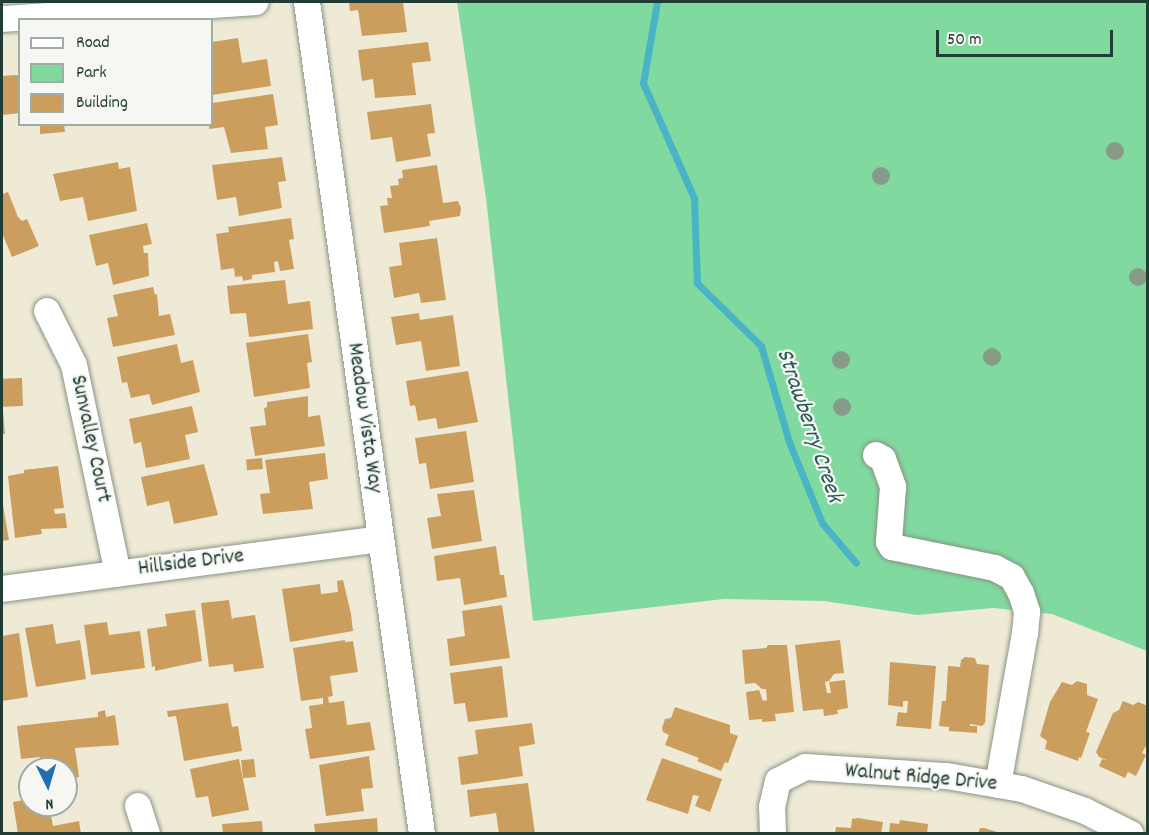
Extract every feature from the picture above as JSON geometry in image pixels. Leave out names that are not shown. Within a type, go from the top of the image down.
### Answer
[{"type":"street","points":[[2,19],[255,2]]},
{"type":"street","name":"Meadow Vista Way","points":[[307,2],[422,834]]},
{"type":"street","name":"Sunvalley Court","points":[[47,311],[74,365],[118,573]]},
{"type":"street","points":[[876,455],[883,459],[893,488],[889,542],[892,547],[995,568],[1012,577],[1021,593],[1027,612],[1025,633],[998,785]]},
{"type":"street","name":"Hillside Drive","points":[[2,589],[381,539]]},
{"type":"street","name":"Walnut Ridge Drive","points":[[773,834],[771,807],[778,781],[806,767],[947,776],[1022,789],[1085,811],[1131,834]]},
{"type":"street","points":[[138,806],[147,834]]},
{"type":"green space","points":[[457,2],[1147,2],[1147,651],[1052,614],[993,608],[917,615],[824,601],[724,599],[533,621],[486,198]]},
{"type":"building","points":[[349,2],[403,2],[407,32],[362,36],[358,10],[350,11]]},
{"type":"building","points":[[238,38],[242,63],[267,59],[271,86],[213,95],[213,42]]},
{"type":"building","points":[[428,42],[431,61],[412,63],[416,95],[375,98],[373,79],[362,81],[358,50]]},
{"type":"building","points":[[2,76],[18,76],[18,113],[2,115]]},
{"type":"building","points":[[273,94],[278,125],[265,127],[268,149],[231,153],[224,127],[209,129],[209,126],[213,126],[213,103]]},
{"type":"building","points":[[431,104],[435,133],[427,134],[431,156],[396,162],[392,137],[371,140],[367,112]]},
{"type":"building","points":[[40,126],[64,126],[65,132],[40,134]]},
{"type":"building","points":[[282,157],[286,181],[278,182],[282,208],[239,216],[236,197],[217,200],[212,165]]},
{"type":"building","points":[[118,162],[119,169],[130,167],[137,211],[88,221],[83,197],[60,201],[53,174]]},
{"type":"building","points":[[437,165],[443,203],[458,201],[461,208],[460,216],[429,221],[430,226],[384,233],[380,206],[388,205],[387,198],[392,198],[390,186],[399,185],[398,179],[403,178],[402,170]]},
{"type":"building","points":[[8,192],[18,217],[22,221],[27,219],[39,246],[12,257],[2,233],[2,194]]},
{"type":"building","points":[[291,218],[294,239],[289,240],[294,269],[280,271],[278,261],[274,262],[275,272],[252,275],[252,279],[243,281],[242,276],[235,277],[234,268],[221,270],[216,234],[229,232],[228,227]]},
{"type":"building","points":[[147,223],[152,244],[143,246],[144,253],[148,253],[149,276],[113,285],[108,263],[96,266],[89,235]]},
{"type":"building","points":[[437,238],[446,300],[421,303],[419,293],[394,298],[389,267],[402,265],[399,243]]},
{"type":"building","points":[[285,280],[288,304],[310,301],[313,329],[249,337],[246,313],[230,314],[227,286]]},
{"type":"building","points":[[153,287],[155,295],[157,294],[159,316],[170,314],[175,335],[113,347],[107,318],[118,316],[113,295]]},
{"type":"building","points":[[419,313],[420,320],[453,315],[460,366],[426,371],[421,341],[396,345],[391,317]]},
{"type":"building","points":[[308,334],[312,362],[307,363],[310,388],[254,397],[246,343]]},
{"type":"building","points":[[177,344],[181,363],[193,360],[200,392],[152,405],[149,394],[131,398],[127,382],[122,383],[117,357]]},
{"type":"building","points":[[468,371],[478,422],[438,429],[436,418],[418,421],[415,405],[410,406],[406,381]]},
{"type":"building","points":[[22,378],[23,406],[3,407],[2,379]]},
{"type":"building","points":[[308,396],[308,417],[320,415],[325,446],[255,456],[250,427],[266,425],[264,408],[267,407],[267,402]]},
{"type":"building","points":[[192,406],[198,432],[185,435],[190,459],[146,468],[141,442],[134,444],[129,419]]},
{"type":"building","points":[[3,411],[5,434],[2,434]]},
{"type":"building","points":[[466,431],[474,482],[430,489],[426,463],[419,464],[415,438]]},
{"type":"building","points":[[325,453],[328,479],[309,482],[313,509],[263,514],[260,494],[270,493],[265,460]]},
{"type":"building","points":[[262,458],[263,469],[247,470],[246,459]]},
{"type":"building","points":[[204,464],[218,515],[174,524],[169,501],[147,506],[141,477]]},
{"type":"building","points":[[58,466],[64,508],[54,509],[55,514],[65,513],[67,528],[41,529],[42,534],[15,538],[8,476],[24,473],[24,470]]},
{"type":"building","points":[[474,490],[482,541],[432,549],[427,518],[441,516],[437,494]]},
{"type":"building","points":[[2,499],[9,540],[2,541]]},
{"type":"building","points":[[496,546],[500,575],[504,575],[507,597],[464,605],[460,578],[437,581],[434,556]]},
{"type":"building","points":[[343,580],[353,631],[290,642],[282,589],[320,584],[321,594],[338,592],[337,581]]},
{"type":"building","points":[[229,600],[232,620],[255,615],[264,668],[234,672],[233,664],[209,667],[201,603]]},
{"type":"building","points":[[502,605],[510,658],[450,666],[447,639],[465,636],[462,611]]},
{"type":"building","points":[[195,610],[202,661],[155,671],[155,666],[152,667],[147,629],[167,626],[165,614]]},
{"type":"building","points":[[107,622],[109,635],[140,631],[145,668],[91,675],[84,625]]},
{"type":"building","points":[[53,624],[56,644],[80,640],[86,679],[36,687],[25,628]]},
{"type":"building","points":[[19,633],[28,697],[2,701],[2,636]]},
{"type":"building","points":[[345,640],[345,642],[353,641],[358,672],[330,676],[333,696],[328,697],[329,703],[344,701],[347,725],[370,722],[375,750],[310,759],[305,729],[312,728],[309,706],[323,704],[323,698],[301,701],[293,648]]},
{"type":"building","points":[[840,640],[844,673],[834,674],[829,681],[825,682],[827,693],[831,693],[829,682],[845,680],[848,708],[837,710],[838,714],[824,716],[823,709],[803,711],[795,645]]},
{"type":"building","points":[[768,645],[787,645],[794,712],[775,714],[776,721],[749,720],[746,692],[759,690],[763,701],[767,700],[766,689],[762,689],[755,683],[745,684],[742,650],[766,648]]},
{"type":"building","points":[[965,657],[975,658],[977,664],[989,665],[985,723],[982,726],[970,724],[970,726],[977,726],[977,733],[949,731],[949,727],[939,726],[942,701],[946,701],[948,666],[960,667],[961,660]]},
{"type":"building","points":[[890,662],[936,666],[931,729],[896,726],[898,712],[907,713],[908,701],[903,701],[903,707],[888,705]]},
{"type":"building","points":[[502,666],[508,717],[468,722],[465,703],[454,704],[450,673]]},
{"type":"building","points":[[1077,681],[1087,684],[1087,695],[1098,699],[1086,732],[1090,733],[1078,761],[1045,749],[1047,741],[1040,736],[1050,702],[1062,682],[1072,685]]},
{"type":"building","points":[[1123,701],[1133,705],[1138,702],[1148,706],[1148,742],[1142,753],[1146,755],[1136,776],[1128,772],[1125,778],[1099,766],[1102,759],[1109,761],[1099,757],[1096,752],[1113,713],[1119,710]]},
{"type":"building","points":[[228,703],[232,727],[238,726],[242,751],[184,761],[176,716],[168,717],[167,711]]},
{"type":"building","points":[[675,707],[730,725],[730,733],[738,736],[728,763],[725,762],[721,771],[697,761],[699,758],[665,745],[669,735],[663,732],[662,728],[665,719],[671,718]]},
{"type":"building","points":[[105,710],[106,717],[115,715],[119,745],[75,748],[76,757],[21,757],[17,726],[98,717],[98,712]]},
{"type":"building","points":[[532,723],[535,744],[519,747],[523,776],[461,785],[458,757],[478,754],[475,730]]},
{"type":"building","points":[[369,756],[373,788],[361,789],[364,811],[326,816],[319,765]]},
{"type":"building","points":[[662,758],[722,779],[710,812],[695,806],[699,796],[693,795],[688,814],[646,800]]},
{"type":"building","points":[[239,759],[249,810],[212,817],[208,796],[196,798],[190,769]]},
{"type":"building","points":[[254,759],[256,777],[243,778],[241,760]]},
{"type":"building","points":[[528,783],[535,834],[499,834],[496,813],[470,817],[467,790]]},
{"type":"building","points":[[18,801],[18,817],[51,817],[53,826],[79,821],[81,834],[18,834],[13,802]]},
{"type":"building","points":[[377,818],[378,834],[315,834],[314,824]]},
{"type":"building","points":[[852,819],[883,822],[881,834],[835,834],[836,827],[851,828]]},
{"type":"building","points":[[900,820],[928,824],[927,834],[889,834],[890,823],[899,824]]},
{"type":"building","points":[[262,821],[263,834],[223,834],[222,824]]},
{"type":"building","points":[[980,828],[984,828],[1004,834],[978,834]]},
{"type":"waterway","name":"Strawberry Creek","points":[[657,2],[643,83],[694,198],[697,283],[761,346],[789,442],[822,523],[856,563]]}]
